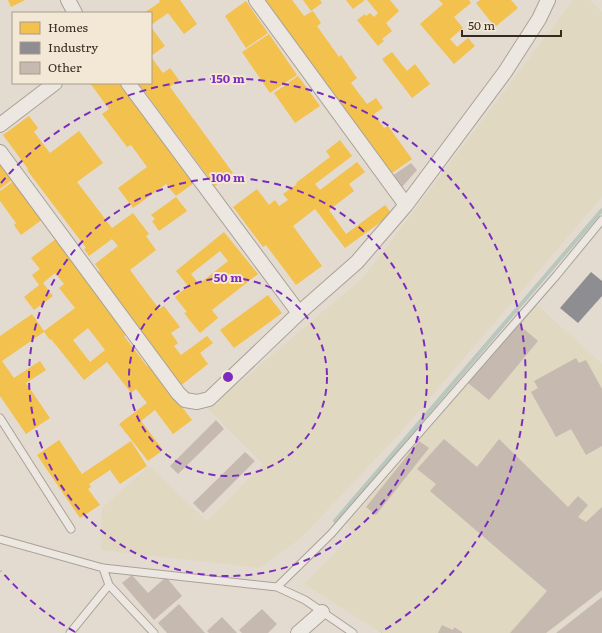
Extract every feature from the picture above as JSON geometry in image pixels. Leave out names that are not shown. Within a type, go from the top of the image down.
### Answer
[{"type":"street","points":[[68,0],[74,12]]},
{"type":"street","points":[[256,0],[406,205]]},
{"type":"street","points":[[0,152],[178,393],[185,400],[197,402],[209,399],[299,313],[357,262],[406,205],[505,72],[548,0]]},
{"type":"street","points":[[0,125],[54,84]]},
{"type":"street","points":[[129,84],[299,313]]},
{"type":"street","points":[[298,633],[322,612]]},
{"type":"lane","points":[[277,587],[331,534],[556,276],[602,220]]},
{"type":"lane","points":[[0,418],[71,528]]},
{"type":"lane","points":[[0,539],[103,568],[277,587],[305,600],[353,633]]},
{"type":"lane","points":[[103,568],[109,585],[154,633]]},
{"type":"lane","points":[[70,633],[109,585]]},
{"type":"shaded area","points":[[573,0],[590,0],[602,12],[602,197],[400,433],[301,538],[260,568],[101,550],[102,508],[149,466],[207,521],[263,464],[208,409],[363,278]]},
{"type":"shaded area","points":[[536,304],[602,364],[602,591],[548,633],[382,633],[304,584],[353,534],[348,523]]},
{"type":"building: Homes","points":[[8,0],[25,0],[11,7]]},
{"type":"building: Homes","points":[[180,0],[197,24],[184,34],[168,13],[152,24],[152,12],[145,12],[160,2],[159,1]]},
{"type":"building: Homes","points":[[263,0],[292,0],[304,16],[313,11],[321,23],[317,26],[339,57],[341,55],[357,78],[351,83],[367,104],[376,98],[383,108],[374,114],[384,128],[388,126],[412,159],[389,175]]},
{"type":"building: Homes","points":[[303,0],[320,0],[322,3],[311,11]]},
{"type":"building: Homes","points":[[346,0],[365,0],[353,9]]},
{"type":"building: Homes","points":[[367,0],[390,0],[399,11],[386,23],[392,31],[382,39],[384,41],[378,46],[357,20],[365,14],[366,16],[370,13],[374,17],[378,13]]},
{"type":"building: Homes","points":[[439,0],[469,0],[471,3],[454,17],[463,28],[450,39],[457,47],[468,38],[475,46],[454,64],[420,24],[443,4]]},
{"type":"building: Homes","points":[[480,0],[511,0],[518,8],[495,27],[476,3]]},
{"type":"building: Homes","points":[[246,1],[268,33],[246,48],[225,16]]},
{"type":"building: Homes","points":[[152,28],[165,46],[152,55]]},
{"type":"building: Homes","points":[[269,34],[297,75],[270,93],[242,52]]},
{"type":"building: Homes","points":[[392,52],[407,71],[415,64],[430,84],[412,98],[382,59]]},
{"type":"building: Homes","points":[[152,58],[163,73],[170,68],[179,80],[170,87],[233,173],[215,186],[139,84],[152,84]]},
{"type":"building: Homes","points":[[298,76],[320,106],[295,123],[274,93]]},
{"type":"building: Homes","points":[[91,84],[120,84],[194,183],[176,196],[166,184],[133,208],[118,188],[147,167],[131,145],[127,147],[102,114],[109,109]]},
{"type":"building: Homes","points":[[29,116],[38,128],[34,132],[50,153],[79,131],[103,163],[77,182],[112,228],[133,213],[149,234],[146,236],[156,250],[130,270],[159,309],[164,306],[180,327],[171,333],[178,343],[174,346],[181,355],[207,336],[213,343],[200,353],[208,364],[179,387],[145,341],[147,339],[97,272],[100,271],[95,264],[118,246],[112,239],[89,256],[84,249],[86,248],[27,170],[28,169],[3,135]]},
{"type":"building: Homes","points":[[340,140],[352,156],[315,184],[320,190],[357,162],[365,172],[349,184],[354,191],[329,210],[346,234],[385,205],[392,214],[345,248],[315,209],[293,226],[322,266],[296,285],[266,245],[263,247],[233,207],[257,189],[269,205],[275,200],[279,206],[288,200],[283,194],[330,157],[326,151]]},
{"type":"building: Homes","points":[[0,162],[13,179],[0,189]]},
{"type":"building: Homes","points":[[15,180],[43,219],[21,235],[14,225],[16,223],[0,201],[0,191]]},
{"type":"building: Homes","points":[[176,197],[187,211],[159,231],[152,221],[155,219],[151,215]]},
{"type":"building: Homes","points":[[224,232],[258,274],[212,310],[218,318],[200,333],[184,313],[187,312],[175,297],[188,286],[176,271]],"holes":[[[220,251],[228,261],[199,284],[191,274]]]},
{"type":"building: Homes","points":[[57,238],[82,271],[80,272],[127,334],[124,336],[147,366],[149,364],[192,420],[173,434],[155,410],[141,421],[163,450],[148,461],[119,424],[147,403],[136,389],[131,393],[107,362],[84,380],[44,332],[2,361],[14,378],[40,361],[46,370],[26,383],[50,418],[26,434],[0,396],[0,336],[32,314],[44,331],[75,308],[59,288],[64,284],[55,273],[43,283],[53,296],[34,310],[24,297],[39,285],[32,275],[40,269],[31,258]],"holes":[[[88,328],[105,350],[90,362],[73,340]]]},
{"type":"building: Homes","points":[[268,295],[282,313],[234,348],[220,330]]},
{"type":"building: Homes","points":[[59,440],[82,474],[131,441],[147,466],[120,484],[110,470],[89,484],[91,487],[88,489],[100,505],[80,518],[37,455]]},
{"type":"building: Industry","points":[[591,272],[602,281],[602,296],[578,323],[560,308]]},
{"type":"building: Other","points":[[411,163],[417,170],[401,188],[392,176]]},
{"type":"building: Other","points":[[518,324],[538,341],[489,400],[468,383]]},
{"type":"building: Other","points":[[576,358],[579,363],[586,360],[602,389],[602,446],[586,455],[571,429],[556,437],[531,392],[538,388],[534,381]]},
{"type":"building: Other","points":[[216,420],[224,429],[178,474],[170,466]]},
{"type":"building: Other","points":[[444,439],[477,467],[499,439],[568,507],[578,496],[588,505],[578,517],[586,522],[602,507],[602,590],[546,633],[510,633],[547,591],[430,491],[436,484],[417,469]]},
{"type":"building: Other","points":[[419,441],[429,448],[376,515],[366,507]]},
{"type":"building: Other","points":[[245,452],[255,461],[203,513],[193,503]]},
{"type":"building: Other","points":[[132,575],[148,593],[166,577],[182,596],[154,620],[122,583]]},
{"type":"building: Other","points":[[602,597],[602,633],[556,633]]},
{"type":"building: Other","points":[[179,604],[205,633],[167,633],[158,623]]},
{"type":"building: Other","points":[[262,609],[277,624],[268,633],[242,633],[239,630]]},
{"type":"building: Other","points":[[222,617],[237,633],[209,633],[207,631]]},
{"type":"building: Other","points":[[442,625],[453,630],[454,627],[462,633],[438,633]]},
{"type":"waterway","points":[[335,521],[602,210]]}]
